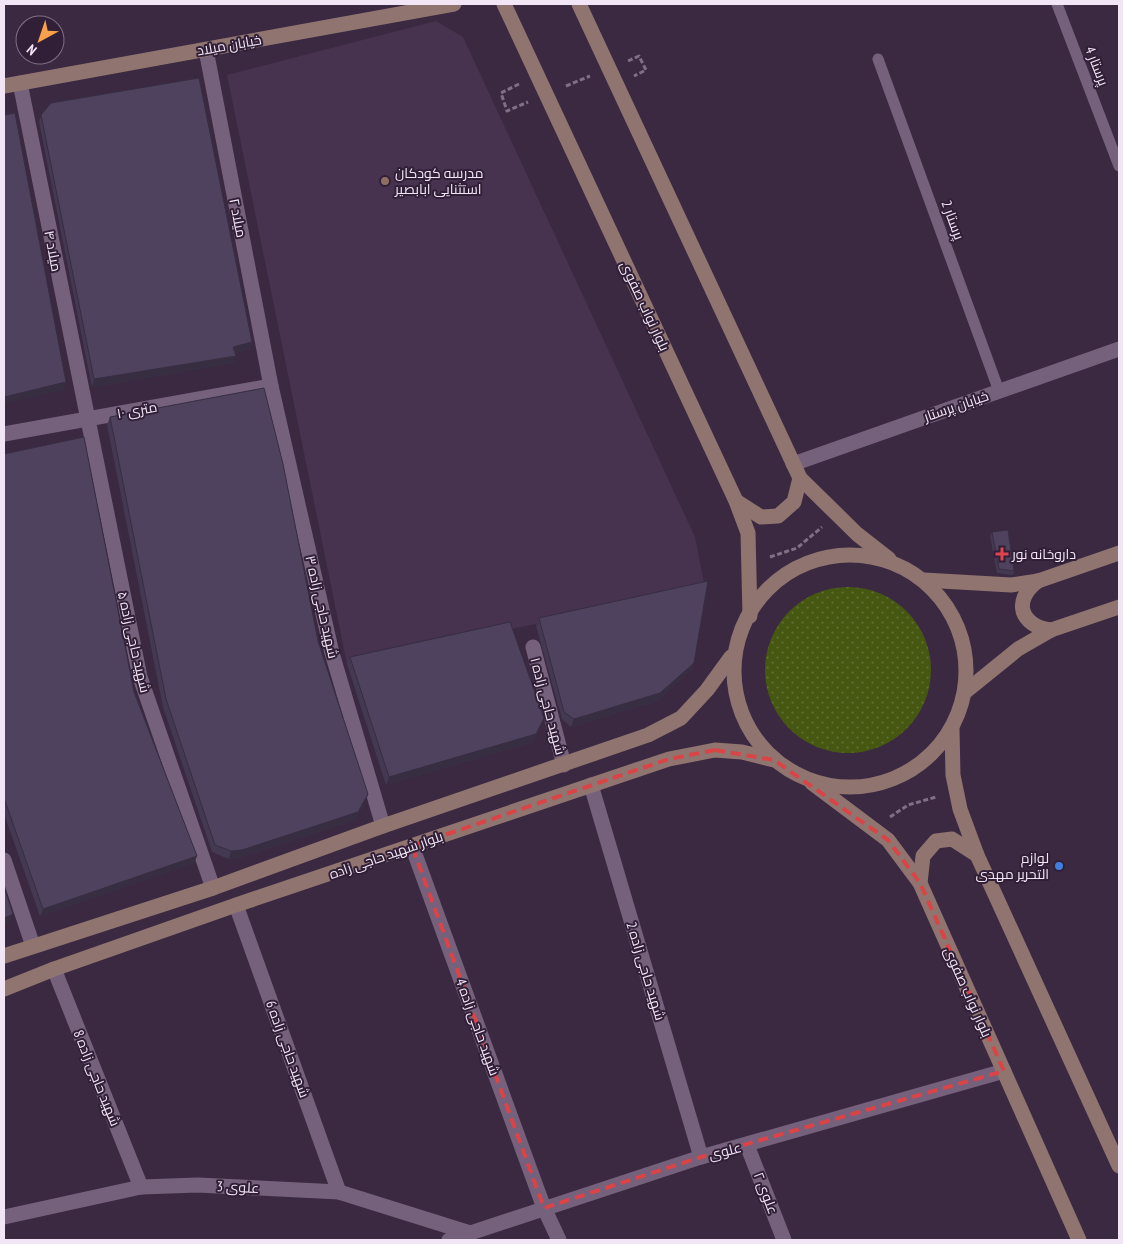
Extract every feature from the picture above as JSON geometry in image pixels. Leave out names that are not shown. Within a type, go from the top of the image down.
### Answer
[{"type":"main road","name":"خیابان میلاد","points":[[4,86],[454,4]]},
{"type":"main road","name":"بلوار نواب صفوی","points":[[504,4],[736,501],[748,533],[750,617]]},
{"type":"main road","points":[[579,4],[800,478],[837,515],[890,560],[924,580],[951,612],[965,651],[965,692],[952,729],[953,776],[960,809],[977,855],[1119,1166]]},
{"type":"main road","points":[[736,501],[761,517],[778,516],[794,502],[800,478]]},
{"type":"main road","name":"بلوار شهید حاجی زاده","points":[[4,956],[213,888],[383,826],[564,765],[648,734],[681,718],[707,690],[731,657],[750,617],[774,580],[809,560],[850,553],[890,560]]},
{"type":"main road","points":[[924,580],[1011,585],[1038,581],[1119,553]]},
{"type":"main road","points":[[1038,581],[1028,588],[1023,599],[1023,611],[1028,622],[1038,629],[1050,630]]},
{"type":"main road","points":[[965,692],[1018,649],[1050,630],[1119,607]]},
{"type":"main road","points":[[731,657],[734,696],[749,731],[774,760],[808,780],[849,788],[889,781],[925,760],[952,729]]},
{"type":"main road","name":"بلوار شهید حاجی زاده","points":[[4,989],[54,969],[236,906],[669,759],[715,750],[742,752],[774,760]]},
{"type":"main road","name":"بلوار نواب صفوی","points":[[808,780],[888,840],[920,884],[1079,1240]]},
{"type":"main road","points":[[920,884],[923,856],[936,841],[952,839],[977,855]]},
{"type":"street","name":"میلاد ۲","points":[[206,50],[271,386]]},
{"type":"street","name":"میلاد ۴","points":[[20,83],[86,418]]},
{"type":"street","name":"خیابان پرستار","points":[[793,464],[1119,349]]},
{"type":"street","name":"۱۰ متری","points":[[4,434],[271,386]]},
{"type":"street","name":"شهید حاجی زاده ۳","points":[[271,386],[332,653],[383,826]]},
{"type":"street","name":"شهید حاجی زاده ۵","points":[[86,418],[140,677],[213,888]]},
{"type":"street","name":"شهید حاجی زاده ۱","points":[[533,647],[564,765]]},
{"type":"street","name":"شهید حاجی زاده 2","points":[[591,786],[701,1157]]},
{"type":"street","name":"شهید حاجی زاده 4","points":[[412,846],[544,1208],[559,1240]]},
{"type":"street","points":[[4,860],[33,946]]},
{"type":"street","name":"شهید حاجی زاده 6","points":[[236,906],[339,1192]]},
{"type":"street","name":"شهید حاجی زاده 8","points":[[54,969],[142,1187]]},
{"type":"street","name":"علوی","points":[[449,1240],[701,1157],[1004,1071]]},
{"type":"street","name":"علوی ۲","points":[[747,1145],[784,1240]]},
{"type":"street","name":"علوی 3","points":[[4,1217],[142,1187],[198,1185],[339,1192],[470,1233]]},
{"type":"lane","name":"پرستار 4","points":[[1057,4],[1119,166]]},
{"type":"lane","name":"پرستار 2","points":[[878,59],[999,392]]},
{"type":"path","points":[[621,64],[639,56],[646,70]]},
{"type":"path","points":[[560,89],[595,74]]},
{"type":"path","points":[[501,93],[507,111],[533,100]]},
{"type":"path","points":[[750,562],[797,548],[837,515]]},
{"type":"path","points":[[873,828],[908,806],[956,791]]},
{"type":"highlighted area","points":[[715,750],[774,760],[888,840],[920,883],[1004,1071],[701,1157],[544,1208],[412,846],[669,759]]},
{"type":"shaded area","points":[[436,21],[463,37],[695,537],[705,588],[347,664],[227,75]]},
{"type":"green space","points":[[848,587],[880,593],[907,611],[925,638],[931,670],[925,702],[907,729],[880,747],[848,753],[816,747],[789,729],[771,702],[765,670],[771,638],[789,611],[816,593]]},
{"type":"building","points":[[199,78],[252,342],[233,347],[236,356],[94,379],[41,115],[51,103]]},
{"type":"building","points":[[15,113],[66,382],[4,397],[4,115]]},
{"type":"building","points":[[264,388],[283,464],[318,641],[368,794],[358,812],[242,850],[231,851],[215,845],[166,699],[110,417]]},
{"type":"building","points":[[84,437],[134,692],[197,856],[43,909],[4,798],[4,454]]},
{"type":"building","name":"داروخانه نور","points":[[1008,530],[1014,571],[999,569],[992,532]]},
{"type":"building","points":[[708,581],[694,663],[660,693],[574,719],[564,712],[539,618]]},
{"type":"building","points":[[510,622],[544,718],[536,734],[389,777],[350,657]]},
{"type":"building","points":[[4,887],[13,914],[4,918]]},
{"type":"place","name":"مدرسه کودکان استثنایی ابابصیر","points":[[385,181]]},
{"type":"place","name":"داروخانه نور","points":[[1002,554]]},
{"type":"place","name":"لوازم التحریر مهدی","points":[[1059,866]]}]
